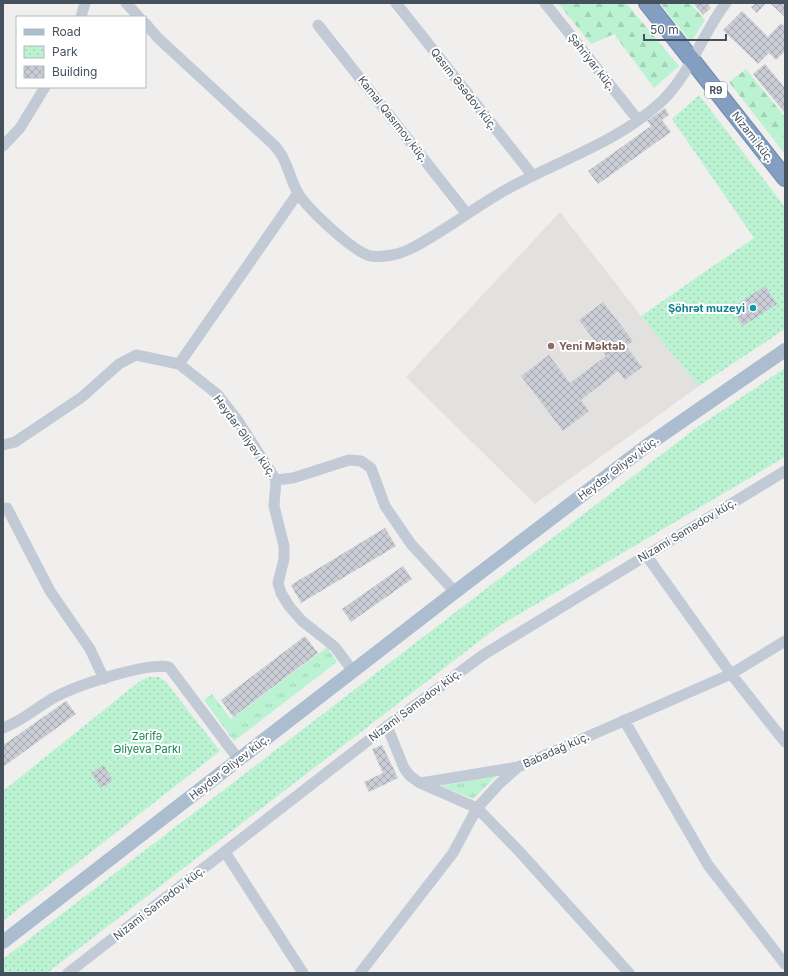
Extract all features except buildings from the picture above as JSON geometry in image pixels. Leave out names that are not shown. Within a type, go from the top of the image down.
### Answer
[{"type":"highway","name":"Nizami küç.","points":[[647,3],[785,178]]},
{"type":"main road","name":"Heydər Əliyev küç.","points":[[3,942],[239,760],[352,670],[649,444],[785,350]]},
{"type":"street","points":[[81,16],[86,3]]},
{"type":"street","points":[[126,3],[138,16]]},
{"type":"street","name":"Qasım Əsədov küç.","points":[[396,3],[533,176]]},
{"type":"street","name":"Şəhriyar küç.","points":[[545,3],[638,120]]},
{"type":"street","points":[[146,24],[158,38],[274,145],[284,158],[298,194],[336,234],[352,246],[370,256],[389,255],[411,248],[502,192],[596,147],[638,120],[673,89],[693,61],[714,20],[726,3]]},
{"type":"street","name":"Kamal Qasımov küç.","points":[[318,25],[467,214]]},
{"type":"street","points":[[3,146],[20,128],[44,88]]},
{"type":"street","points":[[179,364],[298,194]]},
{"type":"street","name":"Heydər Əliyev küç.","points":[[3,445],[15,442],[82,397],[119,364],[136,356],[179,364],[217,394],[238,422],[276,480],[293,478],[349,460],[361,461],[371,468],[385,506],[407,538],[434,571],[455,592]]},
{"type":"street","name":"Nizami Səmədov küç.","points":[[68,973],[387,726],[483,655],[785,471]]},
{"type":"street","points":[[276,480],[274,506],[284,546],[284,559],[278,583],[281,593],[289,606],[302,621],[335,647],[352,670]]},
{"type":"street","points":[[7,508],[50,591],[90,649],[104,679]]},
{"type":"street","points":[[646,555],[731,674],[785,742]]},
{"type":"street","name":"Babadağ küç.","points":[[363,972],[453,853],[477,808],[499,784],[518,767],[731,674],[785,641]]},
{"type":"street","points":[[3,728],[21,720],[60,694],[104,679],[153,666],[169,668],[239,760]]},
{"type":"street","points":[[624,720],[708,865],[785,964]]},
{"type":"street","points":[[387,726],[404,768],[420,783],[477,808],[514,845],[629,973]]},
{"type":"street","points":[[420,783],[518,767]]},
{"type":"street","points":[[225,852],[303,973]]},
{"type":"shaded area","name":"Yeni Məktəb","points":[[560,212],[641,316],[699,386],[535,504],[406,377]]},
{"type":"green space","points":[[558,3],[626,3],[679,66],[654,88],[614,34],[591,44]]},
{"type":"green space","points":[[660,3],[690,3],[705,20],[691,42]]},
{"type":"green space","points":[[746,69],[785,117],[785,154],[729,82]]},
{"type":"green space","points":[[699,95],[785,207],[785,329],[699,386],[641,316],[754,238],[672,119]]},
{"type":"green space","points":[[785,368],[785,457],[499,626],[47,973],[3,973],[3,959],[696,428]]},
{"type":"green space","points":[[327,647],[337,662],[234,741],[204,700],[212,694],[231,719]]},
{"type":"green space","name":"Zərifə Əliyeva Parkı","points":[[149,677],[159,677],[166,682],[220,751],[3,921],[3,791],[140,681]]},
{"type":"green space","points":[[496,776],[473,799],[441,786]]},
{"type":"place","name":"Şöhrət muzeyi","points":[[753,308]]},
{"type":"place","name":"Yeni Məktəb","points":[[551,346]]}]
